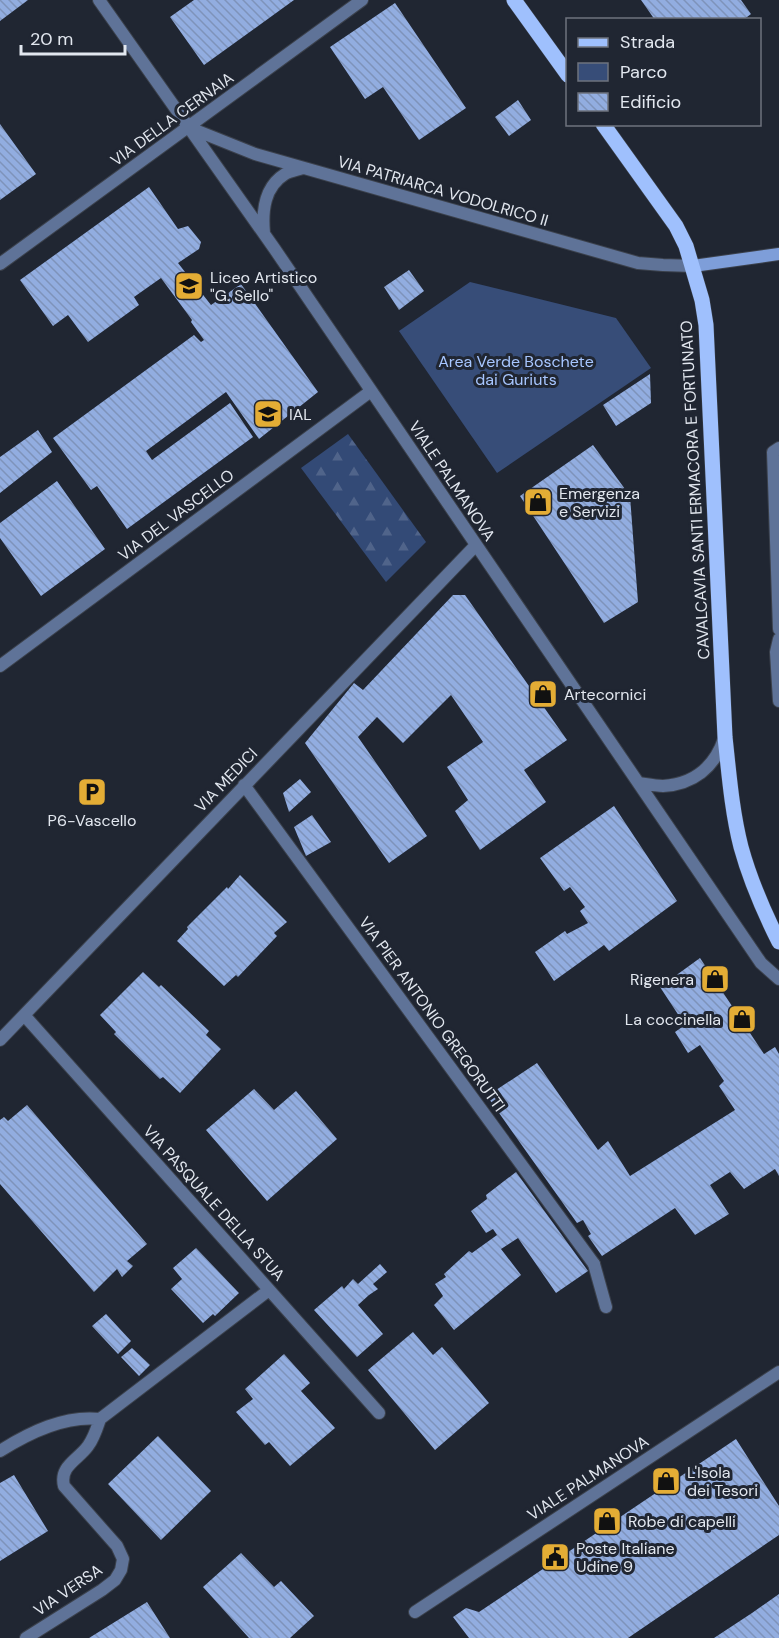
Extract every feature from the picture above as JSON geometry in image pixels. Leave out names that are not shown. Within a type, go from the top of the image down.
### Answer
[{"type":"main road","points":[[514,0],[566,74]]},
{"type":"main road","name":"CAVALCAVIA SANTI ERMACORA E FORTUNATO","points":[[604,126],[676,226],[686,246],[702,300],[706,325],[725,737],[731,793],[741,846],[767,919],[779,942]]},
{"type":"street","name":"VIALE PALMANOVA","points":[[99,0],[264,234],[761,963],[779,979]]},
{"type":"street","name":"VIA DELLA CERNAIA","points":[[0,264],[362,0]]},
{"type":"street","name":"VIA PATRIARCA VODOLRICO II","points":[[189,127],[255,154],[638,263],[693,266]]},
{"type":"street","points":[[264,234],[262,216],[273,185],[285,174],[303,168]]},
{"type":"street","points":[[693,266],[779,254]]},
{"type":"street","name":"VIA DEL VASCELLO","points":[[0,666],[371,391]]},
{"type":"street","points":[[779,448],[773,452],[779,629]]},
{"type":"street","name":"VIA MEDICI","points":[[0,1040],[476,545]]},
{"type":"street","points":[[779,639],[776,652],[779,701]]},
{"type":"street","name":"CAVALCAVIA SANTI ERMACORA E FORTUNATO","points":[[639,783],[661,786],[681,782],[699,774],[712,764],[725,737]]},
{"type":"street","name":"VIA PIER ANTONIO GREGORUTTI","points":[[244,785],[594,1264],[606,1307]]},
{"type":"street","name":"VIA PASQUALE DELLA STUA","points":[[24,1015],[379,1413]]},
{"type":"street","name":"VIA VERSA","points":[[26,1638],[102,1590],[115,1580],[121,1570],[123,1559],[117,1546],[66,1490],[62,1480],[66,1468],[88,1447],[100,1419],[269,1290]]},
{"type":"street","name":"VIALE PALMANOVA","points":[[415,1612],[779,1372]]},
{"type":"street","points":[[0,1451],[59,1423],[85,1417],[100,1419]]},
{"type":"green space","name":"Area Verde Boschete dai Guriuts","points":[[470,282],[616,318],[651,368],[497,473],[399,331]]},
{"type":"green space","points":[[348,434],[426,542],[386,582],[301,468]]},
{"type":"building","points":[[0,0],[28,0],[0,21]]},
{"type":"building","points":[[194,0],[294,0],[204,65],[170,17]]},
{"type":"building","points":[[641,0],[741,0],[751,14],[746,18],[654,18]]},
{"type":"building","points":[[395,3],[466,108],[419,140],[383,87],[365,99],[330,47]]},
{"type":"building","points":[[518,100],[531,120],[509,136],[495,117]]},
{"type":"building","points":[[0,124],[36,174],[0,200]]},
{"type":"building","points":[[149,187],[178,229],[188,226],[201,242],[199,249],[178,263],[211,305],[241,284],[318,392],[259,439],[226,392],[146,451],[152,460],[230,403],[253,437],[127,529],[97,486],[91,490],[53,438],[194,335],[201,342],[204,340],[161,278],[134,297],[139,305],[88,342],[68,315],[53,326],[20,280]]},
{"type":"building","points":[[409,270],[424,291],[399,310],[384,287]]},
{"type":"building","points":[[650,374],[651,403],[616,426],[603,405]]},
{"type":"building","points":[[38,430],[52,452],[0,493],[0,457]]},
{"type":"building","points":[[593,445],[630,496],[638,602],[604,623],[520,496]]},
{"type":"building","points":[[57,481],[105,549],[41,596],[0,538],[0,523]]},
{"type":"building","points":[[453,595],[465,595],[567,740],[524,770],[546,802],[480,850],[455,811],[468,800],[447,767],[483,742],[451,695],[403,743],[377,717],[358,737],[427,836],[389,863],[305,743],[354,683],[363,690]]},
{"type":"building","points":[[300,779],[311,792],[289,812],[283,793]]},
{"type":"building","points":[[614,806],[677,901],[609,951],[604,945],[554,981],[535,952],[565,931],[567,934],[588,923],[580,911],[585,907],[570,887],[564,891],[540,858]]},
{"type":"building","points":[[312,815],[331,842],[306,856],[294,827]]},
{"type":"building","points":[[240,875],[287,922],[274,933],[277,936],[238,977],[236,975],[224,986],[177,941],[188,929],[187,927]]},
{"type":"building","points":[[700,958],[764,1054],[775,1047],[779,1054],[779,1176],[775,1169],[744,1189],[730,1172],[710,1185],[729,1214],[695,1235],[675,1208],[602,1256],[588,1236],[591,1234],[583,1220],[577,1223],[487,1096],[537,1063],[598,1150],[608,1141],[630,1176],[735,1110],[719,1086],[724,1081],[700,1045],[688,1053],[675,1032],[685,1025],[660,987]]},
{"type":"building","points":[[143,972],[159,987],[161,985],[209,1031],[206,1035],[221,1049],[180,1093],[163,1077],[160,1079],[114,1034],[116,1032],[100,1015]]},
{"type":"building","points":[[254,1089],[274,1110],[296,1091],[337,1139],[267,1201],[206,1130]]},
{"type":"building","points":[[27,1105],[147,1244],[127,1261],[133,1266],[122,1277],[117,1269],[94,1292],[0,1184],[0,1120],[4,1117],[8,1121]]},
{"type":"building","points":[[516,1172],[588,1271],[556,1293],[518,1238],[501,1249],[521,1275],[454,1330],[434,1305],[443,1296],[435,1284],[446,1277],[444,1274],[469,1251],[472,1253],[497,1235],[493,1229],[486,1233],[471,1211],[487,1199],[486,1195]]},
{"type":"building","points":[[196,1248],[239,1293],[215,1316],[213,1314],[203,1323],[171,1289],[182,1279],[173,1268]]},
{"type":"building","points":[[380,1264],[387,1272],[373,1284],[378,1289],[358,1305],[383,1334],[357,1357],[314,1310],[342,1286],[344,1289],[353,1279],[358,1284]]},
{"type":"building","points":[[106,1314],[131,1341],[118,1354],[92,1326]]},
{"type":"building","points":[[413,1332],[433,1355],[442,1347],[489,1403],[435,1450],[368,1370]]},
{"type":"building","points":[[132,1348],[150,1365],[139,1376],[121,1357]]},
{"type":"building","points":[[284,1354],[310,1383],[301,1391],[335,1428],[290,1466],[269,1442],[265,1445],[236,1412],[253,1399],[245,1389]]},
{"type":"building","points":[[158,1436],[211,1491],[161,1540],[108,1484]]},
{"type":"building","points":[[736,1439],[779,1506],[779,1535],[628,1638],[469,1638],[453,1617],[466,1608],[479,1612]]},
{"type":"building","points":[[14,1475],[48,1531],[0,1561],[0,1483]]},
{"type":"building","points":[[241,1553],[274,1587],[281,1581],[314,1616],[290,1638],[249,1638],[203,1587]]},
{"type":"building","points":[[779,1594],[779,1638],[714,1638],[752,1613]]},
{"type":"building","points":[[147,1602],[170,1638],[89,1638]]},
{"type":"place","name":"Liceo Artistico \"G. Sello\"","points":[[189,286]]},
{"type":"place","name":"IAL","points":[[268,414]]},
{"type":"place","name":"Emergenza e Servizi","points":[[538,502]]},
{"type":"place","name":"Artecornici","points":[[543,694]]},
{"type":"place","name":"P6-Vascello","points":[[92,792]]},
{"type":"place","name":"Rigenera","points":[[715,979]]},
{"type":"place","name":"La coccinella","points":[[742,1019]]},
{"type":"place","name":"L'Isola dei Tesori","points":[[666,1481]]},
{"type":"place","name":"Robe di capelli","points":[[607,1521]]},
{"type":"place","name":"Poste Italiane Udine 9","points":[[555,1557]]}]
